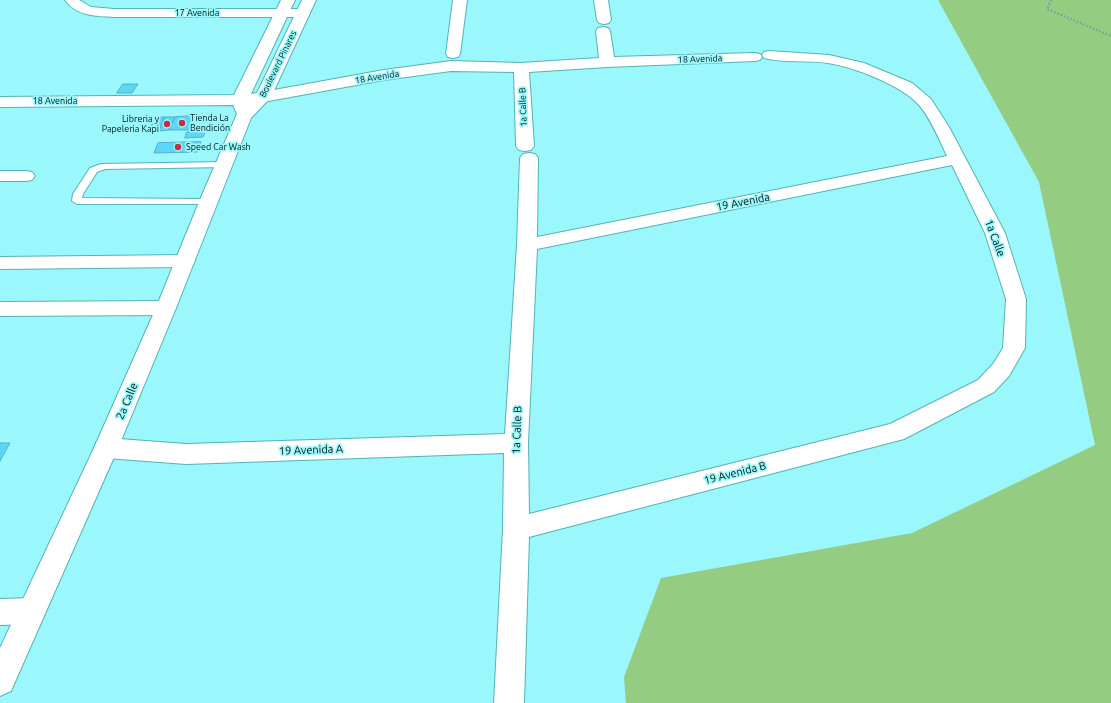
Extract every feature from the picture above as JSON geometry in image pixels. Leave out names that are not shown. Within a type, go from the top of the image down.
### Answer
[{"type":"street","name":"17 Avenida","points":[[72,0],[75,4],[91,11],[114,13],[286,6],[306,7]]},
{"type":"street","points":[[453,54],[460,0]]},
{"type":"street","points":[[601,0],[607,62]]},
{"type":"street","name":"Boulevard Pinares","points":[[242,108],[286,6]]},
{"type":"street","name":"Boulevard Pinares","points":[[263,97],[306,7]]},
{"type":"street","name":"18 Avenida","points":[[0,102],[242,108],[263,97],[384,75],[451,66],[521,68],[607,62],[762,56],[799,56],[829,59],[859,66],[885,76]]},
{"type":"street","name":"1a Calle B","points":[[509,703],[516,529],[516,443],[527,245],[527,152],[521,68]]},
{"type":"street","name":"1a Calle","points":[[885,76],[906,86],[925,102],[941,127],[996,233],[1016,299],[1014,348],[1001,370],[986,386],[950,405]]},
{"type":"street","name":"2a Calle","points":[[0,681],[106,448],[166,308],[224,165],[242,108]]},
{"type":"street","name":"19 Avenida","points":[[527,245],[958,159]]},
{"type":"street","points":[[0,176],[26,176]]},
{"type":"street","points":[[0,263],[185,261]]},
{"type":"street","points":[[0,309],[166,308]]},
{"type":"street","name":"19 Avenida B","points":[[516,529],[896,432],[950,405]]},
{"type":"street","name":"19 Avenida A","points":[[106,448],[186,454],[516,443]]},
{"type":"street","points":[[0,612],[32,611]]},
{"type":"lane","points":[[208,202],[77,201],[78,194],[93,170],[104,166],[224,165]]},
{"type":"path","points":[[1051,0],[1046,9],[1111,36]]},
{"type":"green space","points":[[938,0],[1111,0],[1111,703],[626,703],[624,677],[661,578],[912,533],[1095,445],[1039,182]]},
{"type":"building","points":[[123,84],[138,84],[132,93],[117,93]]},
{"type":"building","name":"Tienda La Bendición","points":[[195,116],[189,130],[169,130],[175,117]]},
{"type":"building","points":[[156,117],[165,117],[159,131],[149,131]]},
{"type":"building","name":"Libreria y Papeleria Kapi","points":[[165,117],[175,117],[169,130],[159,131]]},
{"type":"building","points":[[187,132],[205,132],[203,137],[185,138]]},
{"type":"building","name":"Speed Car Wash","points":[[201,142],[197,152],[154,153],[158,143]]},
{"type":"building","points":[[0,443],[10,443],[0,461]]},
{"type":"place","name":"Tienda La Bendición","points":[[182,123]]},
{"type":"place","name":"Libreria y Papeleria Kapi","points":[[167,124]]},
{"type":"place","name":"Speed Car Wash","points":[[178,147]]}]
